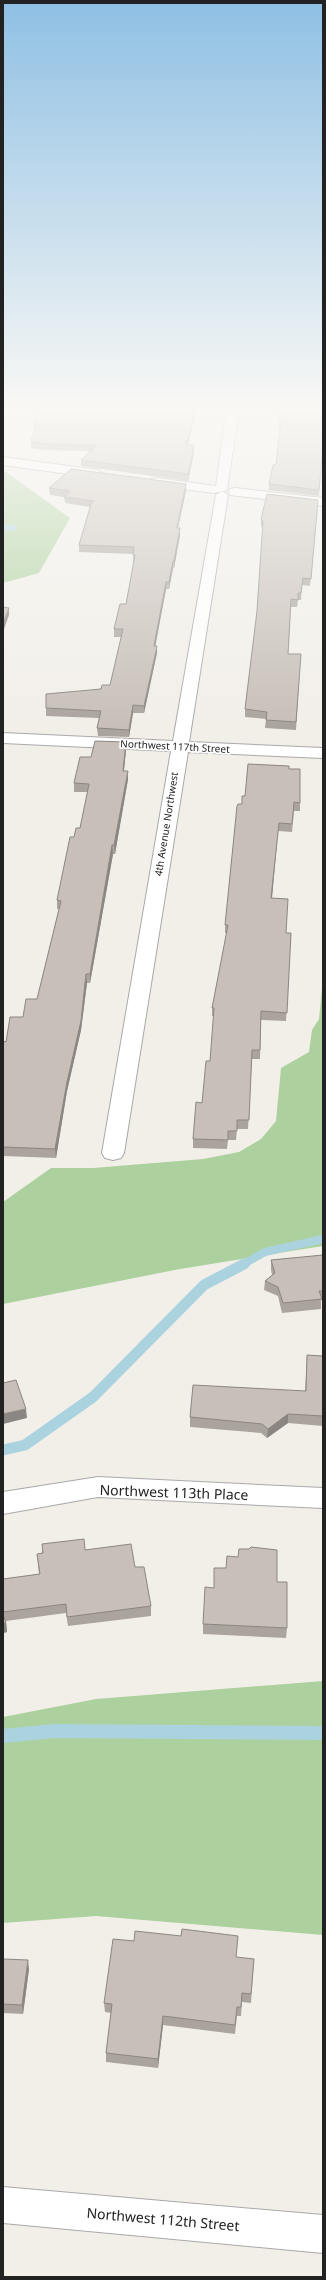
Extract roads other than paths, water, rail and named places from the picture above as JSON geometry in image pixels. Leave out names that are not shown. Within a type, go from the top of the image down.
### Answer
[{"type":"street","name":"4th Avenue Northwest","points":[[113,1152],[179,746],[219,514]]},
{"type":"street","name":"Northwest 117th Street","points":[[3,738],[323,753]]},
{"type":"street","name":"Northwest 113th Place","points":[[3,1503],[98,1488],[323,1498]]},
{"type":"street","name":"Northwest 112th Street","points":[[3,2205],[323,2234]]},
{"type":"waterway","points":[[3,527],[14,528]]},
{"type":"waterway","points":[[242,1265],[265,1252],[323,1239]]},
{"type":"waterway","points":[[3,1450],[25,1445],[93,1397],[204,1285],[244,1264]]},
{"type":"waterway","points":[[3,1736],[54,1731],[323,1733]]}]
